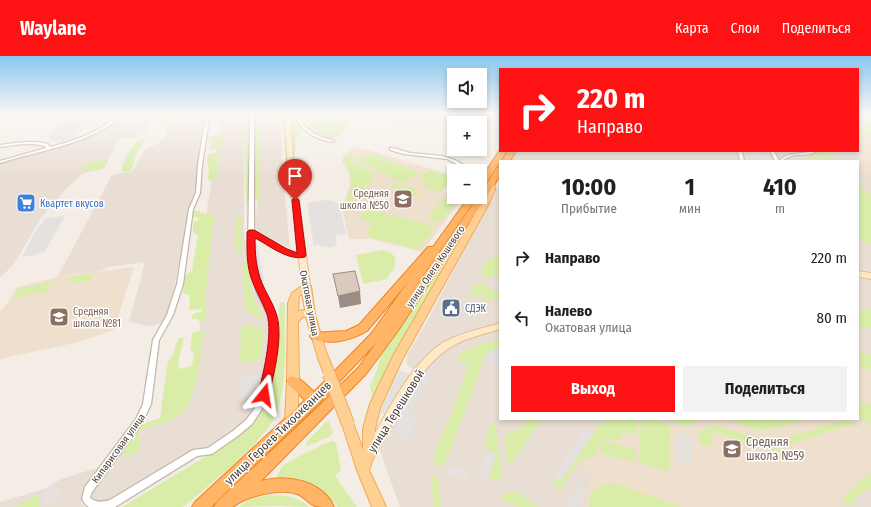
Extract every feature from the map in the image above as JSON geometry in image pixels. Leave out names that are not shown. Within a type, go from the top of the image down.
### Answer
[{"type":"highway","name":"улица Олега Кошевого","points":[[369,362],[490,178],[503,152]]},
{"type":"highway","name":"улица Олега Кошевого","points":[[490,178],[499,171]]},
{"type":"highway","name":"улица Олега Кошевого","points":[[355,359],[388,319],[440,246],[467,204]]},
{"type":"highway","points":[[316,336],[345,337],[355,334],[369,321],[428,252],[440,246]]},
{"type":"highway","name":"улица Героев-Тихоокеанцев","points":[[200,507],[314,400],[355,359]]},
{"type":"highway","name":"улица Героев-Тихоокеанцев","points":[[222,507],[322,412],[369,362]]},
{"type":"highway","points":[[293,382],[314,400]]},
{"type":"highway","points":[[236,495],[275,484],[295,486],[312,493],[326,507]]},
{"type":"main road","name":"Окатовая улица","points":[[289,135],[290,156],[310,315],[322,355],[379,507]]},
{"type":"main road","points":[[369,454],[369,428],[374,408],[407,341],[484,205],[491,189],[490,178]]},
{"type":"main road","points":[[859,274],[871,276]]},
{"type":"main road","points":[[291,421],[293,382],[293,303],[295,295],[306,286]]},
{"type":"main road","points":[[292,325],[298,314],[306,313],[310,315]]},
{"type":"main road","name":"улица Терешковой","points":[[364,470],[369,454],[416,374],[437,352],[456,340],[499,326]]},
{"type":"street","points":[[0,162],[67,144],[93,135]]},
{"type":"street","name":"Кипарисовая улица","points":[[205,135],[200,165],[198,195],[192,209],[180,284],[167,323],[156,340],[147,404],[139,421],[88,490],[86,499],[89,503],[98,506],[112,504],[196,453],[209,451],[241,429],[254,416],[264,395],[274,330],[272,314],[256,282],[251,255],[252,135]]},
{"type":"street","points":[[312,135],[332,140]]},
{"type":"street","points":[[0,146],[36,143],[45,144],[48,148]]},
{"type":"street","points":[[391,149],[400,152],[449,158],[459,164]]},
{"type":"street","points":[[782,160],[790,154],[809,154],[813,152]]},
{"type":"street","points":[[252,232],[284,251],[296,256],[302,255]]},
{"type":"shaded area","points":[[50,135],[76,135],[66,141],[55,142],[47,138]]},
{"type":"shaded area","points":[[139,135],[132,138],[121,139],[104,169],[83,173],[65,190],[40,219],[14,264],[0,278],[0,163],[92,136]]},
{"type":"shaded area","points":[[167,135],[201,135],[194,196],[189,211],[171,304],[164,323],[149,326],[129,322],[145,262],[109,267],[99,271],[58,276],[112,175],[133,171],[145,149],[158,144]]},
{"type":"shaded area","points":[[219,135],[244,135],[244,235],[253,283],[271,321],[264,383],[260,394],[251,415],[240,427],[208,448],[198,449],[115,500],[99,502],[92,499],[90,495],[92,488],[133,435],[188,403],[203,308],[194,291]]},
{"type":"shaded area","points":[[257,135],[281,135],[282,165],[290,248],[255,231],[258,190]]},
{"type":"shaded area","points":[[859,135],[871,135],[871,271],[859,270],[859,160],[780,160],[776,152],[859,152]]},
{"type":"shaded area","points":[[871,140],[871,181],[859,170],[859,160],[858,160],[860,157],[859,141]]},
{"type":"shaded area","name":"Средняя школа №50","points":[[354,147],[369,150],[447,174],[447,185],[442,192],[447,193],[447,204],[458,204],[422,252],[371,239],[349,239],[342,207],[350,185],[349,172],[342,162],[344,155]]},
{"type":"shaded area","points":[[516,152],[771,152],[775,160],[512,160]]},
{"type":"shaded area","points":[[753,152],[770,152],[774,160],[756,160]]},
{"type":"shaded area","points":[[499,184],[499,324],[443,341],[414,371],[406,363],[408,354],[426,323]]},
{"type":"shaded area","points":[[327,200],[336,202],[341,211],[346,234],[335,236],[337,246],[327,248],[327,246],[322,247],[321,245],[314,246],[307,203]]},
{"type":"shaded area","points":[[65,216],[45,251],[31,256],[22,257],[35,232],[46,218]]},
{"type":"shaded area","points":[[257,243],[264,281],[258,283],[253,257],[253,244]]},
{"type":"shaded area","name":"Средняя школа №81","points":[[134,267],[114,330],[79,342],[0,359],[0,312],[17,287],[61,276]]},
{"type":"shaded area","points":[[859,279],[871,280],[871,507],[400,507],[379,448],[420,374],[450,345],[499,329],[499,420],[859,420]]},
{"type":"shaded area","points":[[499,347],[499,370],[483,361],[491,351]]},
{"type":"shaded area","points":[[430,363],[435,365],[408,415],[418,418],[407,441],[397,437],[396,421]]},
{"type":"shaded area","points":[[859,365],[871,370],[871,404],[859,402]]},
{"type":"shaded area","points":[[399,371],[411,374],[387,417],[380,412]]},
{"type":"shaded area","points":[[260,373],[255,397],[239,400],[238,374]]},
{"type":"shaded area","name":"Средняя школа №59","points":[[859,417],[871,423],[871,469],[841,496],[840,507],[585,507],[592,474],[581,465],[604,433],[632,420],[655,420],[673,425],[678,424],[682,420],[727,420],[757,429],[798,420],[859,420]]},
{"type":"shaded area","points":[[586,427],[594,432],[560,481],[553,476]]},
{"type":"shaded area","points":[[677,432],[691,436],[691,464],[676,460]]},
{"type":"shaded area","points":[[486,452],[495,455],[487,481],[479,478]]},
{"type":"shaded area","points":[[194,456],[195,460],[126,502],[125,498]]},
{"type":"shaded area","points":[[450,466],[471,473],[468,481],[447,473]]},
{"type":"shaded area","points":[[96,468],[82,497],[81,503],[84,507],[0,507],[0,502],[44,489],[59,480]]},
{"type":"shaded area","points":[[55,484],[61,497],[46,505],[42,492]]},
{"type":"shaded area","points":[[580,486],[587,492],[577,507],[571,507],[567,504]]},
{"type":"green space","points":[[215,135],[224,136],[223,144],[221,145],[222,148],[205,151],[211,149],[212,141],[208,140]]},
{"type":"green space","points":[[244,135],[248,135],[248,201],[246,203]]},
{"type":"green space","points":[[254,135],[259,135],[260,199],[256,201],[253,149]]},
{"type":"green space","points":[[284,135],[287,135],[292,199],[290,198],[285,158]]},
{"type":"green space","points":[[291,135],[299,135],[295,140],[296,150],[294,156],[300,198],[297,192]]},
{"type":"green space","points":[[318,135],[340,135],[333,138]]},
{"type":"green space","points":[[859,135],[871,135],[871,137],[859,136]]},
{"type":"green space","points":[[140,140],[145,140],[136,153],[132,170],[126,172],[121,171],[126,157],[132,147]]},
{"type":"green space","points":[[220,151],[220,157],[214,158],[217,162],[218,177],[208,180],[209,170],[207,157],[210,153],[214,154],[215,152]]},
{"type":"green space","points":[[817,152],[835,152],[832,158],[835,160],[810,160],[806,157],[795,155],[813,155]]},
{"type":"green space","points":[[367,154],[375,154],[419,173],[403,183],[360,162],[360,158]]},
{"type":"green space","points":[[345,155],[354,155],[354,162],[373,172],[369,177],[374,179],[365,186],[365,189],[352,202],[348,201],[347,198],[351,183],[351,175],[343,162]]},
{"type":"green space","points":[[108,160],[104,168],[82,171],[88,162]]},
{"type":"green space","points":[[428,170],[447,175],[447,185],[441,192],[426,189],[424,187],[431,179],[429,181],[419,178]]},
{"type":"green space","points":[[393,184],[418,190],[419,194],[416,197],[405,195],[402,191],[391,187]]},
{"type":"green space","points":[[859,186],[871,195],[871,244],[859,241]]},
{"type":"green space","points":[[447,198],[447,204],[455,204],[445,217],[438,222],[429,220],[429,215],[438,203]]},
{"type":"green space","points":[[369,210],[427,224],[434,227],[434,229],[418,249],[373,238],[367,234],[371,224],[359,217],[365,211]]},
{"type":"green space","points":[[193,212],[214,214],[206,292],[205,318],[200,323],[198,319],[192,319],[191,317],[195,313],[202,312],[202,309],[189,310],[190,295],[183,294],[185,276],[192,271],[198,235],[193,233],[193,223],[198,220],[198,218],[194,217]]},
{"type":"green space","points":[[239,216],[242,217],[241,251],[237,253],[235,252],[236,219]]},
{"type":"green space","points":[[383,250],[389,252],[395,258],[396,262],[393,270],[387,279],[363,284],[356,255]]},
{"type":"green space","points":[[499,257],[499,274],[485,278],[481,272],[488,259]]},
{"type":"green space","points":[[448,258],[449,260],[373,399],[370,385],[377,371],[380,357]]},
{"type":"green space","points":[[246,260],[252,295],[263,317],[260,319],[247,312],[245,309],[243,262]]},
{"type":"green space","points":[[94,273],[91,280],[68,283],[71,277]]},
{"type":"green space","points":[[51,282],[48,291],[14,298],[18,289]]},
{"type":"green space","points":[[475,283],[483,284],[494,293],[499,292],[499,297],[485,302],[480,298],[488,296],[486,294],[469,298]]},
{"type":"green space","points":[[281,302],[284,302],[285,305],[285,359],[283,386],[277,412],[262,435],[236,462],[183,507],[122,507],[236,438],[249,426],[258,413],[270,383],[276,350],[279,306]]},
{"type":"green space","points":[[859,309],[871,309],[871,328],[859,329]]},
{"type":"green space","points":[[252,325],[264,330],[261,359],[240,363],[241,327]]},
{"type":"green space","points":[[194,332],[204,332],[198,371],[193,392],[186,408],[169,421],[149,427],[142,431],[139,434],[140,450],[128,457],[124,457],[125,447],[141,424],[160,418],[168,361],[173,355],[179,338],[184,338],[178,369],[192,366],[194,352],[190,350],[192,334]]},
{"type":"green space","points":[[499,339],[499,347],[492,350],[484,358],[481,370],[446,461],[441,465],[436,465],[434,462],[437,446],[451,415],[468,366],[457,357],[466,350]]},
{"type":"green space","points":[[859,354],[871,354],[871,370],[859,366]]},
{"type":"green space","points":[[859,402],[871,404],[871,425],[859,419]]},
{"type":"green space","points":[[522,420],[541,420],[510,464],[508,463],[504,438],[506,435],[517,430],[525,422]]},
{"type":"green space","points":[[608,420],[638,420],[637,434],[634,435],[625,432],[622,433],[619,441],[601,441],[596,454],[578,463],[561,489],[555,488],[553,484],[554,480],[561,481],[600,424]]},
{"type":"green space","points":[[641,420],[660,421],[670,427],[669,472],[639,463]]},
{"type":"green space","points":[[669,420],[698,420],[685,427]]},
{"type":"green space","points":[[731,420],[804,420],[769,430],[761,430]]},
{"type":"green space","points":[[845,420],[851,421],[853,424],[794,443],[782,449],[775,450],[717,433],[711,434],[711,446],[702,445],[698,438],[701,430],[715,426],[771,442]]},
{"type":"green space","points":[[327,421],[329,422],[333,432],[331,436],[306,447],[307,441]]},
{"type":"green space","points":[[492,421],[495,422],[502,476],[500,479],[493,481],[490,477],[496,454],[487,448],[485,443]]},
{"type":"green space","points":[[331,441],[336,443],[341,470],[335,476],[357,507],[338,507],[325,493],[311,485],[296,480],[277,477],[282,466]]},
{"type":"green space","points":[[602,441],[636,450],[636,463],[601,453]]},
{"type":"green space","points":[[871,472],[871,487],[855,499],[855,506],[842,502],[843,498]]},
{"type":"green space","points":[[432,475],[437,477],[439,480],[441,507],[434,507]]},
{"type":"green space","points":[[611,483],[681,507],[589,507],[590,497],[594,490],[601,485]]},
{"type":"green space","points":[[516,491],[538,507],[520,507],[501,499],[501,495]]},
{"type":"green space","points":[[38,494],[40,507],[15,507]]},
{"type":"green space","points":[[271,495],[287,496],[305,503],[309,507],[239,507],[249,499]]},
{"type":"building","points":[[355,271],[360,291],[338,296],[333,274]]},
{"type":"place","name":"Средняя школа №50","points":[[403,199]]},
{"type":"place","name":"Квартет вкусов","points":[[26,203]]},
{"type":"place","name":"СДЭК","points":[[451,308]]},
{"type":"place","name":"Средняя школа №81","points":[[59,317]]},
{"type":"place","name":"Средняя школа №59","points":[[732,449]]},
{"type":"route","points":[[264,395],[270,370],[274,330],[272,314],[256,282],[251,255],[252,232],[284,251],[296,256],[302,255],[295,200]]}]
